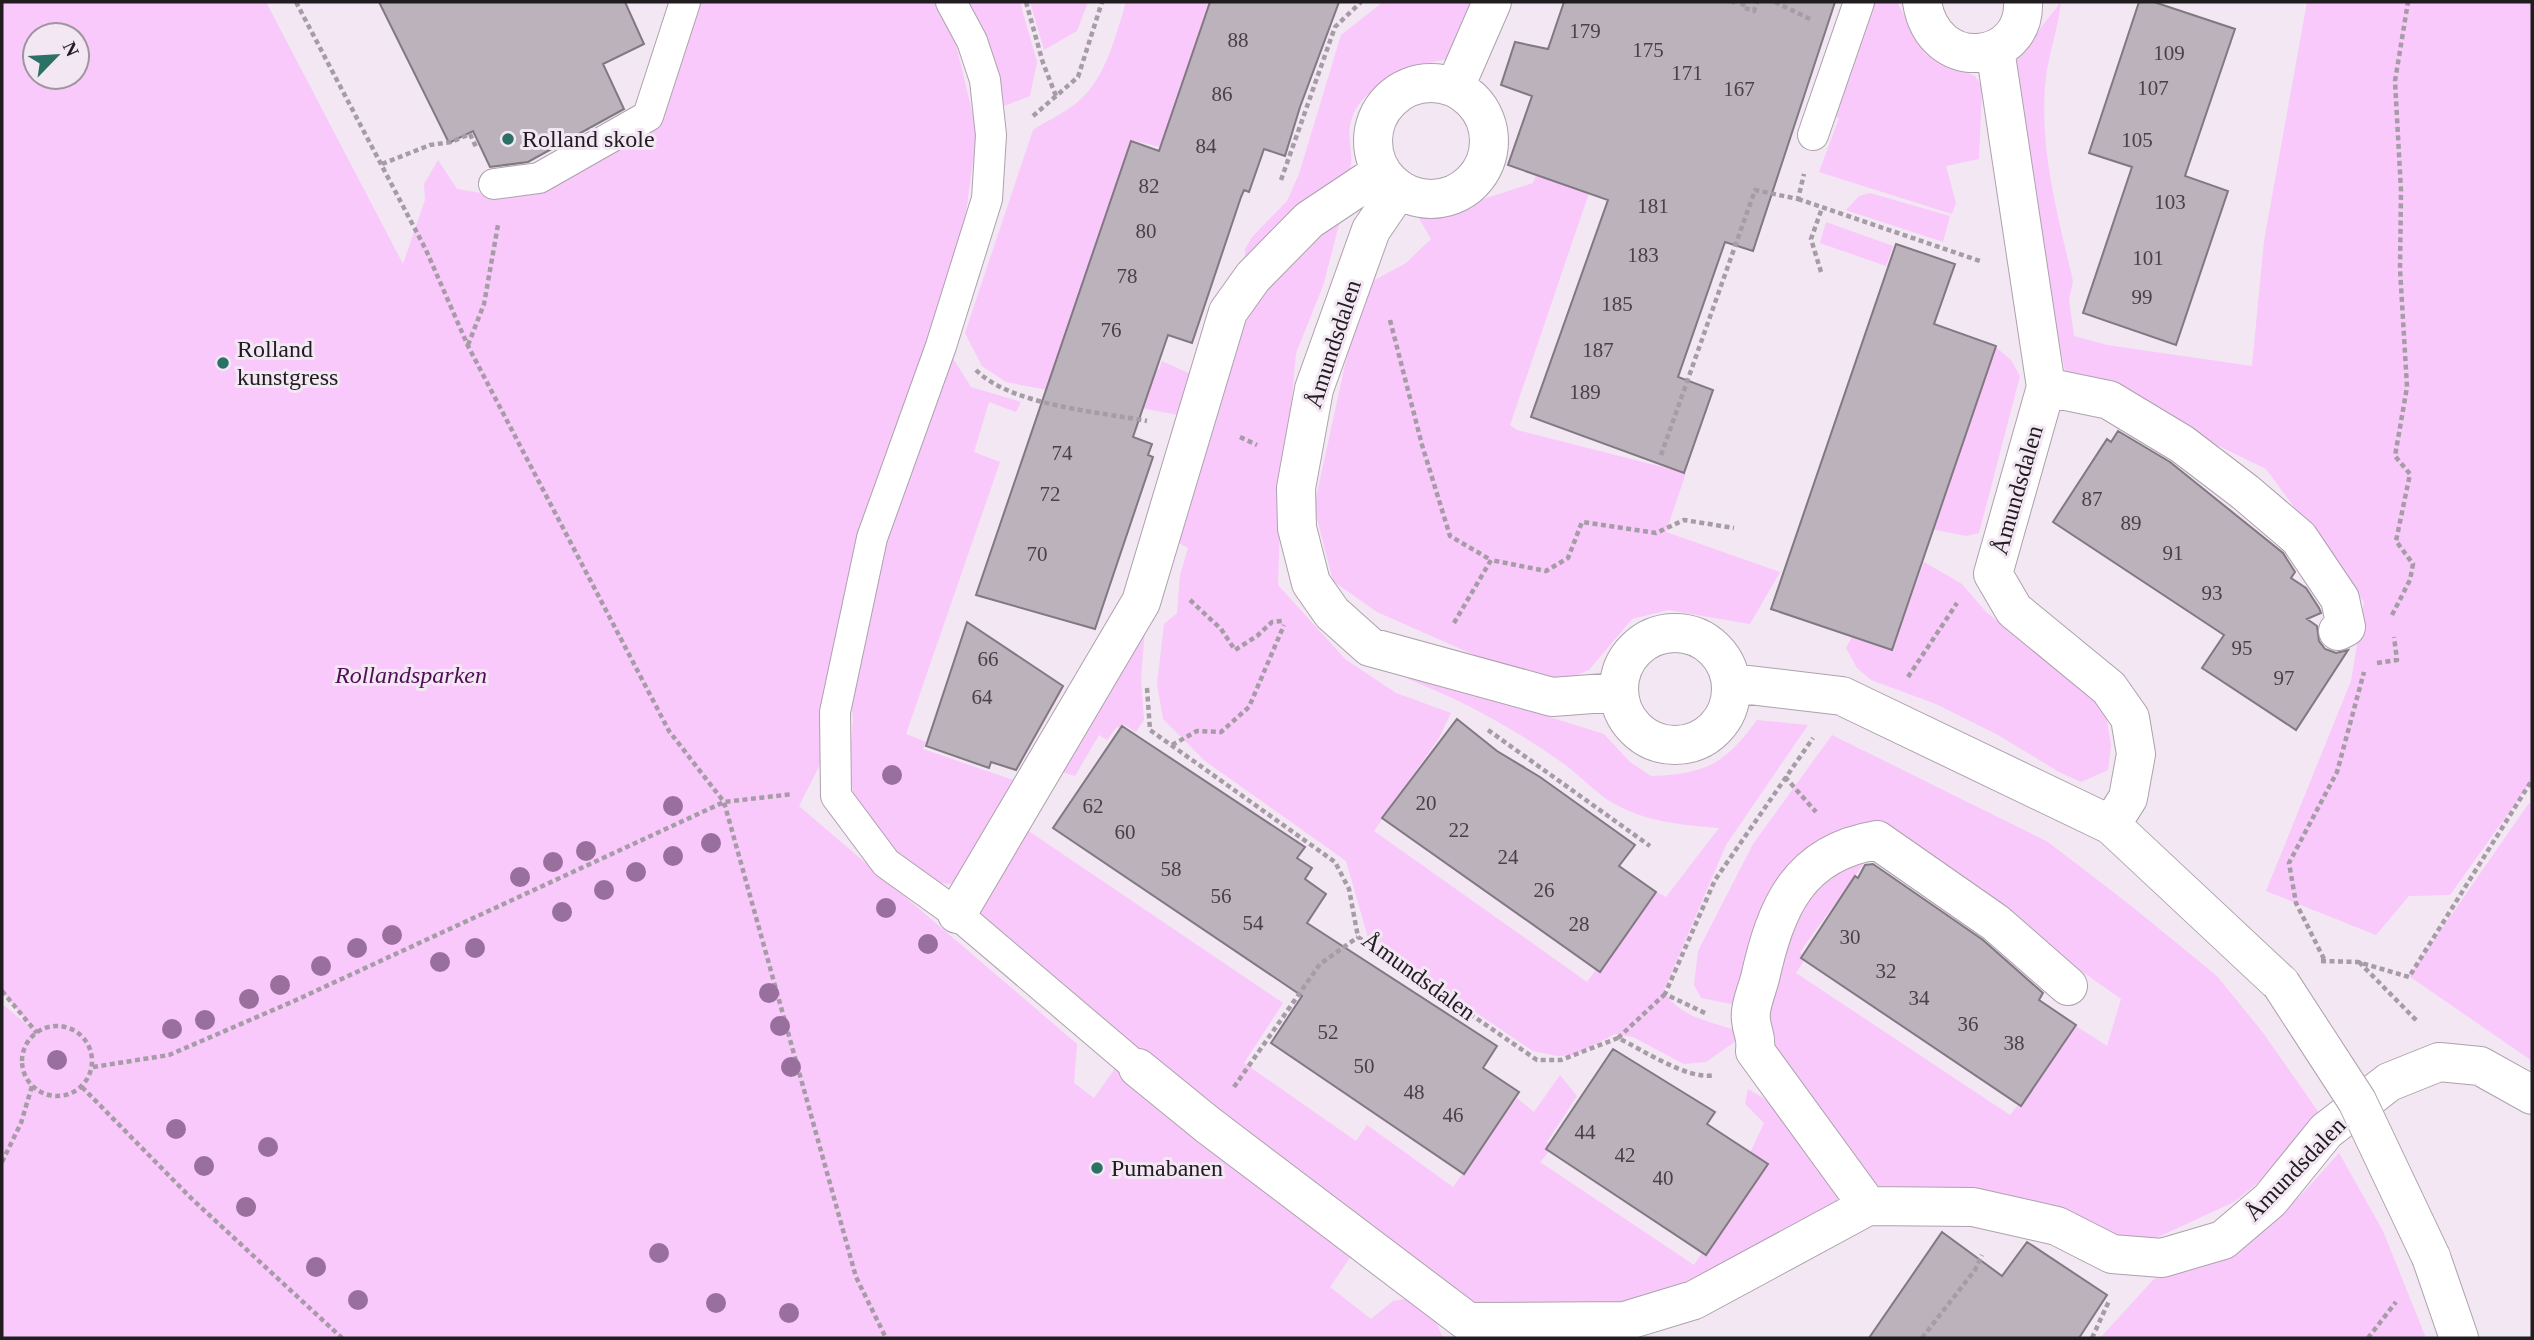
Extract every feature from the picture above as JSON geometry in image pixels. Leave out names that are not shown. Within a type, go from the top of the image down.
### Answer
[{"type":"street","points":[[1455,88],[1492,2]]},
{"type":"street","points":[[1922,2],[1925,19],[1933,34],[1947,46],[1962,53],[1980,53],[1996,48],[2009,39],[2018,26],[2026,4]]},
{"type":"street","name":"Åmundsdalen","points":[[1996,48],[2046,387],[1993,574],[2014,610],[2109,688],[2130,718],[2136,754],[2128,798],[2111,825]]},
{"type":"street","points":[[1437,82],[1455,88],[1472,99],[1484,114],[1489,134],[1489,154],[1481,172],[1468,187],[1450,197],[1430,200],[1411,197],[1390,181],[1374,155],[1373,136],[1377,118],[1387,102],[1401,90],[1437,82]]},
{"type":"street","points":[[957,914],[1141,602],[1228,312],[1247,286],[1309,220],[1390,181]]},
{"type":"street","name":"Åmundsdalen","points":[[1390,181],[1314,389],[1297,480],[1297,528],[1311,583],[1325,603],[1370,647],[1552,697],[1619,692]]},
{"type":"street","points":[[2046,387],[2109,400],[2182,444],[2290,530],[2299,538],[2340,599],[2346,627],[2338,631]]},
{"type":"street","points":[[1681,632],[1699,637],[1715,649],[1727,664],[1732,683],[1731,701],[1724,718],[1713,732],[1698,742],[1680,746],[1654,741],[1632,726],[1622,710],[1619,692],[1625,664],[1643,642],[1661,634],[1681,632]]},
{"type":"street","name":"Åmundsdalen","points":[[1732,683],[1842,696],[2111,825],[2281,984],[2357,1101],[2431,1256],[2459,1338]]},
{"type":"street","points":[[1138,1068],[1468,1330],[1625,1321],[1694,1300],[1868,1206],[1753,1036],[1772,926],[1794,887],[1825,857],[1877,839],[1996,923],[2068,986]]},
{"type":"street","name":"Åmundsdalen","points":[[1868,1206],[1984,1210],[2057,1226],[2112,1254],[2162,1258],[2223,1240],[2270,1200],[2326,1131],[2389,1082],[2439,1062],[2480,1066],[2532,1095]]},
{"type":"lane","points":[[501,182],[539,178],[648,116],[685,2]]},
{"type":"lane","points":[[951,2],[980,62],[991,135],[987,199],[944,337],[872,538],[835,712],[836,796],[886,863],[957,914],[1138,1068]]},
{"type":"lane","points":[[1812,135],[1859,2]]},
{"type":"path","points":[[296,2],[426,250],[468,346],[669,731],[724,802],[856,1277],[886,1338]]},
{"type":"path","points":[[1026,2],[1043,63],[1056,96]]},
{"type":"path","points":[[991,135],[1023,124],[1078,78],[1102,2]]},
{"type":"path","points":[[1278,184],[1335,27],[1361,2]]},
{"type":"path","points":[[1744,2],[1742,7],[1754,11],[1757,2]]},
{"type":"path","points":[[2324,960],[2295,903],[2288,863],[2337,772],[2366,664],[2397,660],[2390,617],[2410,580],[2413,564],[2396,541],[2410,474],[2395,456],[2407,387],[2395,81],[2408,2]]},
{"type":"path","points":[[1798,199],[1812,135]]},
{"type":"path","points":[[382,164],[430,145],[451,142]]},
{"type":"path","points":[[468,346],[484,304],[501,182]]},
{"type":"path","points":[[1661,455],[1755,190],[1798,199],[2030,278]]},
{"type":"path","points":[[1821,272],[1811,239],[1822,208]]},
{"type":"path","points":[[1387,307],[1422,445],[1450,536],[1491,560],[1546,571],[1568,558],[1582,522],[1656,533],[1684,520],[1734,528]]},
{"type":"path","points":[[944,337],[983,377],[1023,396],[1192,430],[1208,426],[1250,441],[1278,458],[1297,480]]},
{"type":"path","points":[[1423,662],[1461,614],[1491,560]]},
{"type":"path","points":[[1150,572],[1189,599],[1221,629],[1235,650],[1257,636],[1272,622],[1286,621],[1249,707],[1221,732],[1197,731],[1172,745]]},
{"type":"path","points":[[1884,717],[1958,601],[1993,574]]},
{"type":"path","name":"Åmundsdalen","points":[[1146,680],[1150,730],[1335,862],[1349,889],[1357,937],[1537,1060],[1561,1060],[1618,1038]]},
{"type":"path","points":[[1665,994],[1753,1036],[1728,1072],[1706,1077],[1687,1072],[1618,1038],[1665,994],[1715,880],[1842,696]]},
{"type":"path","points":[[1482,726],[1539,764],[1650,846]]},
{"type":"path","points":[[2281,984],[2324,960],[2358,962],[2409,978],[2532,780]]},
{"type":"path","points":[[93,1067],[169,1055],[294,1001],[724,802],[785,793],[836,796]]},
{"type":"path","points":[[1208,1125],[1320,964],[1357,937]]},
{"type":"path","points":[[2358,962],[2431,1035],[2439,1062]]},
{"type":"path","points":[[2,991],[37,1032]]},
{"type":"path","points":[[47,1027],[71,1028],[88,1044],[93,1067],[82,1087],[63,1097],[51,1097],[32,1086],[22,1061],[28,1040],[37,1032],[47,1027]]},
{"type":"path","points":[[2,1162],[21,1123],[32,1086]]},
{"type":"path","points":[[82,1087],[192,1199],[342,1338]]},
{"type":"path","points":[[1922,1338],[1975,1270],[1988,1242],[1984,1210]]},
{"type":"green space","name":"Rollandsparken","points":[[2,2],[266,2],[403,264],[425,200],[424,184],[438,160],[457,189],[494,195],[645,123],[692,2],[938,2],[952,28],[977,132],[961,249],[825,755],[799,806],[1077,1044],[1074,1083],[1094,1098],[1116,1067],[1356,1249],[1330,1287],[1371,1319],[1393,1301],[1415,1297],[1432,1312],[1443,1338],[2,1338],[2,1004],[33,1029],[2,991]]},
{"type":"green space","points":[[965,2],[1020,2],[1037,62],[1030,96],[1004,106],[999,81]]},
{"type":"green space","points":[[1030,2],[1088,2],[1077,31],[1044,50]]},
{"type":"green space","points":[[1126,2],[1213,2],[1164,148],[1135,141],[1068,339],[1159,370],[1162,361],[1195,376],[1178,415],[1006,382],[982,366],[965,333],[1033,130],[1070,108],[1094,83],[1108,57]]},
{"type":"green space","points":[[1383,2],[1478,2],[1452,59],[1407,70],[1378,85],[1366,96],[1351,121],[1351,164],[1346,179],[1245,269],[1245,249],[1252,237],[1287,201],[1299,174],[1341,35]]},
{"type":"green space","points":[[1870,2],[1897,2],[1925,54],[1975,76],[1982,87],[1979,159],[1946,166],[1956,203],[1952,214],[1819,172],[1839,118],[1833,116]]},
{"type":"green space","points":[[2061,2],[2046,76],[2044,111],[2056,208],[2073,281],[2069,299],[2074,336],[2107,345],[2252,366],[2264,241],[2307,2],[2532,2],[2532,780],[2450,895],[2409,896],[2376,935],[2266,891],[2351,681],[2364,602],[2266,469],[2065,371],[2015,121],[2012,64]]},
{"type":"green space","points":[[1555,125],[1605,146],[1510,425],[1517,430],[1686,473],[1666,532],[1780,572],[1750,624],[1668,610],[1632,619],[1589,670],[1547,687],[1377,612],[1333,581],[1314,507],[1362,287],[1406,263],[1431,239],[1416,213],[1465,205],[1533,183]]},
{"type":"green space","points":[[1870,193],[1950,216],[1943,242],[1846,210],[1859,196]]},
{"type":"green space","points":[[1340,221],[1323,286],[1296,353],[1280,525],[1278,585],[1345,659],[1396,693],[1451,713],[1439,738],[1374,831],[1587,982],[1653,890],[1666,897],[1719,828],[1652,819],[1615,804],[1527,739],[1469,706],[1408,679],[1412,674],[1604,734],[1630,762],[1651,776],[1686,773],[1713,764],[1735,747],[1757,720],[1808,725],[1726,845],[1665,988],[1664,992],[1678,1007],[1703,1020],[1732,1029],[1739,1039],[1706,1062],[1684,1064],[1633,1037],[1615,1034],[1575,1055],[1557,1056],[1533,1051],[1369,941],[1346,861],[1205,761],[1163,719],[1157,684],[1164,624],[1177,613],[1180,575],[1188,548],[1175,541],[1238,336],[1280,263]]},
{"type":"green space","points":[[1826,222],[1893,246],[1886,266],[1820,243]]},
{"type":"green space","points":[[1991,343],[2011,360],[2020,376],[1979,533],[1966,536],[1931,529]]},
{"type":"green space","points":[[949,352],[971,387],[1021,402],[1016,412],[989,402],[974,452],[1000,462],[906,734],[926,742],[923,749],[1013,780],[1028,775],[958,885],[916,880],[855,806],[849,765],[853,720],[849,678],[890,527]]},
{"type":"green space","points":[[1924,562],[1962,584],[1986,612],[2072,679],[2105,710],[2111,745],[2108,770],[2081,782],[1936,704],[1871,680],[1857,668],[1846,648],[1853,635],[1892,650]]},
{"type":"green space","points":[[1145,629],[1141,678],[1144,720],[1136,732],[1125,725],[1116,728],[1107,740],[1099,735],[1075,776],[1059,771]]},
{"type":"green space","points":[[1832,735],[2048,842],[2130,905],[2217,976],[2264,1034],[2324,1120],[2276,1168],[2234,1202],[2143,1244],[1874,1185],[1775,1062],[1766,1003],[1808,888],[1870,855],[1800,952],[1805,959],[1796,973],[2010,1115],[2021,1101],[2024,1103],[2073,1024],[2107,1046],[2121,999],[1874,824],[1818,842],[1741,1006],[1701,998],[1694,985],[1698,951],[1753,844]]},
{"type":"green space","points":[[2529,803],[2532,805],[2532,1061],[2409,976]]},
{"type":"green space","points":[[1024,828],[1283,1003],[1244,1063],[1356,1141],[1367,1125],[1453,1187],[1517,1098],[1534,1112],[1560,1075],[1577,1096],[1547,1142],[1553,1147],[1540,1162],[1694,1265],[1706,1247],[1764,1123],[1745,1104],[1748,1089],[1768,1101],[1868,1206],[1694,1300],[1607,1316],[1458,1301],[978,923],[976,906]]},
{"type":"green space","points":[[2339,1153],[2383,1231],[2426,1338],[2100,1338],[2154,1279],[2206,1262],[2277,1215],[2304,1192]]},
{"type":"building","name":"Rolland skole","points":[[379,2],[625,2],[644,44],[603,64],[624,109],[528,162],[490,167],[473,131],[449,143]]},
{"type":"building","points":[[1210,2],[1339,2],[1285,156],[1264,149],[1249,192],[1244,190],[1192,343],[1168,335],[1133,437],[1152,444],[1148,455],[1153,457],[1095,629],[976,595],[1131,141],[1159,151]]},
{"type":"building","points":[[1564,2],[1835,2],[1753,251],[1725,242],[1678,377],[1713,390],[1684,473],[1531,417],[1608,200],[1508,165],[1532,96],[1501,85],[1515,42],[1548,49]]},
{"type":"building","points":[[2139,2],[2154,2],[2235,29],[2185,176],[2228,191],[2176,345],[2083,313],[2132,167],[2089,153]]},
{"type":"building","points":[[1896,244],[1955,264],[1934,324],[1996,346],[1892,650],[1771,609]]},
{"type":"building","points":[[2118,431],[2170,462],[2283,553],[2295,572],[2291,578],[2306,588],[2319,608],[2321,613],[2307,619],[2317,626],[2319,641],[2325,649],[2336,653],[2348,650],[2296,730],[2202,668],[2224,635],[2053,522],[2107,439],[2111,442]]},
{"type":"building","points":[[967,622],[1063,686],[1016,770],[991,762],[989,768],[926,746]]},
{"type":"building","points":[[1457,719],[1497,751],[1540,777],[1635,845],[1619,866],[1656,892],[1600,972],[1382,818]]},
{"type":"building","points":[[1122,726],[1305,847],[1297,858],[1312,868],[1305,879],[1326,894],[1307,923],[1497,1046],[1483,1068],[1519,1092],[1464,1174],[1271,1043],[1302,996],[1053,828]]},
{"type":"building","points":[[1873,864],[1983,940],[2043,993],[2039,1000],[2076,1025],[2021,1106],[1801,958],[1855,876],[1858,878],[1865,865]]},
{"type":"building","points":[[1613,1049],[1715,1112],[1707,1124],[1768,1164],[1706,1255],[1546,1149]]},
{"type":"building","points":[[1942,1232],[2002,1276],[2027,1242],[2107,1295],[2079,1338],[1869,1338]]},
{"type":"place","name":"Rolland skole","points":[[508,139]]},
{"type":"place","name":"Rolland kunstgress","points":[[223,363]]},
{"type":"place","name":"Pumabanen","points":[[1097,1168]]}]
